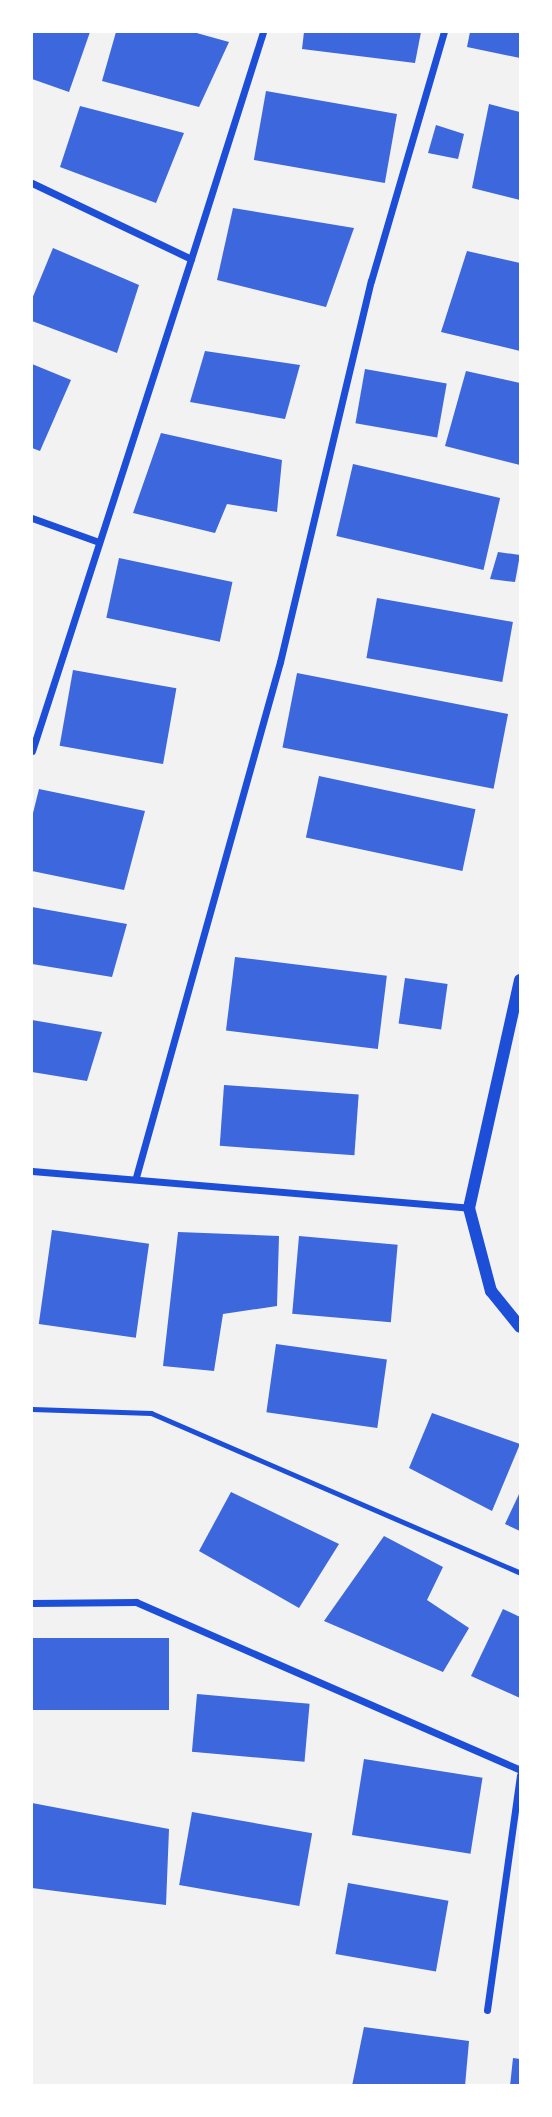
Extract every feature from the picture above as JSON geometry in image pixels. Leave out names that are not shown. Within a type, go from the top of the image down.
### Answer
[{"type":"street","points":[[32,751],[263,32]]},
{"type":"street","points":[[136,1177],[280,662],[371,281],[444,32]]},
{"type":"street","points":[[32,183],[191,259]]},
{"type":"street","points":[[32,518],[99,542]]},
{"type":"street","points":[[520,979],[469,1208],[491,1291],[520,1327]]},
{"type":"street","points":[[32,1171],[136,1177],[469,1208]]},
{"type":"street","points":[[32,1603],[136,1602],[520,1770]]},
{"type":"street","points":[[487,2010],[520,1775]]},
{"type":"lane","points":[[32,1409],[151,1413],[520,1573]]},
{"type":"building","points":[[32,32],[90,32],[69,92],[32,79]]},
{"type":"building","points":[[116,32],[193,32],[229,42],[199,107],[102,81]]},
{"type":"building","points":[[304,32],[421,32],[415,63],[302,49]]},
{"type":"building","points":[[470,32],[520,32],[520,58],[467,47]]},
{"type":"building","points":[[266,91],[397,114],[385,183],[254,160]]},
{"type":"building","points":[[489,104],[520,112],[520,200],[472,188]]},
{"type":"building","points":[[80,106],[184,133],[156,203],[60,167]]},
{"type":"building","points":[[436,125],[464,134],[458,159],[428,153]]},
{"type":"building","points":[[233,208],[354,228],[326,307],[217,280]]},
{"type":"building","points":[[53,248],[139,285],[117,353],[32,321],[32,299]]},
{"type":"building","points":[[467,251],[520,263],[520,351],[441,332]]},
{"type":"building","points":[[205,351],[300,365],[285,419],[190,402]]},
{"type":"building","points":[[32,364],[71,380],[40,451],[32,448]]},
{"type":"building","points":[[365,369],[447,383],[437,438],[355,423]]},
{"type":"building","points":[[466,371],[520,383],[520,465],[445,446]]},
{"type":"building","points":[[161,433],[282,460],[277,512],[227,504],[215,533],[133,513]]},
{"type":"building","points":[[353,464],[500,498],[483,570],[336,536]]},
{"type":"building","points":[[498,552],[520,555],[515,582],[490,579]]},
{"type":"building","points":[[119,558],[232,582],[220,642],[106,618]]},
{"type":"building","points":[[377,598],[513,622],[502,682],[366,658]]},
{"type":"building","points":[[73,670],[176,688],[163,764],[60,746]]},
{"type":"building","points":[[297,673],[508,714],[494,789],[282,748]]},
{"type":"building","points":[[319,776],[476,809],[462,871],[306,838]]},
{"type":"building","points":[[39,789],[145,811],[124,890],[32,871],[32,817]]},
{"type":"building","points":[[32,907],[127,924],[112,977],[32,964]]},
{"type":"building","points":[[235,957],[387,976],[378,1049],[226,1030]]},
{"type":"building","points":[[405,978],[448,984],[441,1030],[399,1024]]},
{"type":"building","points":[[32,1020],[102,1032],[87,1081],[32,1072]]},
{"type":"building","points":[[224,1085],[359,1094],[354,1155],[220,1146]]},
{"type":"building","points":[[52,1230],[149,1244],[136,1338],[39,1324]]},
{"type":"building","points":[[178,1232],[279,1236],[277,1306],[223,1314],[214,1371],[163,1366]]},
{"type":"building","points":[[299,1236],[398,1245],[391,1322],[292,1314]]},
{"type":"building","points":[[276,1344],[387,1360],[377,1428],[266,1412]]},
{"type":"building","points":[[432,1413],[520,1444],[492,1511],[409,1468]]},
{"type":"building","points":[[231,1492],[339,1544],[299,1608],[199,1551]]},
{"type":"building","points":[[520,1492],[520,1531],[505,1524]]},
{"type":"building","points":[[384,1536],[443,1567],[427,1600],[469,1628],[443,1672],[324,1621]]},
{"type":"building","points":[[503,1609],[520,1617],[520,1698],[471,1676]]},
{"type":"building","points":[[32,1638],[169,1638],[169,1710],[32,1710]]},
{"type":"building","points":[[197,1694],[310,1704],[305,1762],[192,1752]]},
{"type":"building","points":[[364,1759],[483,1778],[470,1854],[352,1835]]},
{"type":"building","points":[[32,1803],[169,1829],[166,1905],[32,1888]]},
{"type":"building","points":[[192,1812],[312,1833],[299,1906],[179,1885]]},
{"type":"building","points":[[348,1883],[448,1901],[436,1972],[335,1954]]},
{"type":"building","points":[[364,2027],[469,2041],[465,2086],[352,2086]]},
{"type":"building","points":[[513,2058],[520,2059],[520,2086],[510,2086]]}]
